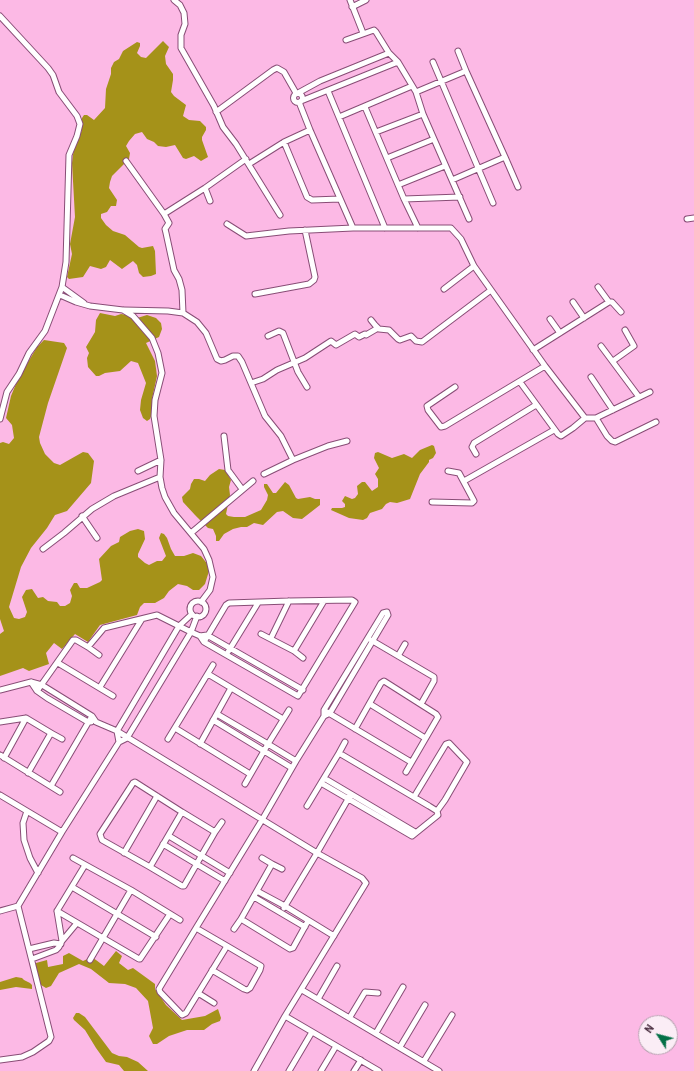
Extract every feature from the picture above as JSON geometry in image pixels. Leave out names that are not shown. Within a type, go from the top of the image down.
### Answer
[{"type":"street","points":[[174,0],[180,4],[184,13],[185,24],[181,35],[181,48],[223,127],[246,159],[280,215]]},
{"type":"street","points":[[350,0],[363,33]]},
{"type":"street","points":[[352,7],[366,0]]},
{"type":"street","points":[[0,16],[48,68],[53,75],[59,92],[78,116],[80,124],[69,155],[66,262],[62,288],[45,331],[29,354],[19,374],[7,392],[0,419]]},
{"type":"street","points":[[346,40],[371,30],[376,32],[389,53],[398,62],[416,92],[423,114],[469,219]]},
{"type":"street","points":[[458,51],[518,186]]},
{"type":"street","points":[[389,53],[320,81],[297,93],[294,96],[294,99],[295,101],[300,101],[398,62]]},
{"type":"street","points":[[433,62],[493,203]]},
{"type":"street","points":[[216,112],[277,68],[284,72],[297,93]]},
{"type":"street","points":[[416,92],[466,71]]},
{"type":"street","points":[[339,117],[412,86]]},
{"type":"street","points":[[328,91],[385,228]]},
{"type":"street","points":[[300,101],[310,130],[353,228]]},
{"type":"street","points":[[365,106],[404,199],[418,228]]},
{"type":"street","points":[[376,132],[423,114]]},
{"type":"street","points":[[249,164],[284,142],[310,130]]},
{"type":"street","points":[[387,158],[434,140]]},
{"type":"street","points":[[284,142],[308,197],[312,200],[340,199]]},
{"type":"street","points":[[452,180],[505,157]]},
{"type":"street","points":[[164,214],[205,188],[246,159]]},
{"type":"street","points":[[126,161],[169,223],[165,229],[174,270],[182,290],[183,313]]},
{"type":"street","points":[[398,185],[445,166]]},
{"type":"street","points":[[205,188],[210,202]]},
{"type":"street","points":[[404,199],[460,197]]},
{"type":"street","points":[[687,219],[694,218]]},
{"type":"street","points":[[227,224],[246,236],[289,231],[353,228],[451,228],[461,239],[474,266],[533,350],[585,418]]},
{"type":"street","points":[[255,294],[312,282],[315,278],[304,230]]},
{"type":"street","points":[[444,289],[474,266]]},
{"type":"street","points":[[598,287],[609,302],[612,302],[621,312]]},
{"type":"street","points":[[62,288],[86,305],[107,309],[168,311],[183,313],[197,322],[206,333],[217,359],[221,361],[233,356],[238,356],[266,416],[281,436],[293,460]]},
{"type":"street","points":[[371,320],[378,328],[389,330],[398,340],[411,336],[416,341],[422,342],[491,290]]},
{"type":"street","points":[[60,295],[77,300]]},
{"type":"street","points":[[573,302],[584,318]]},
{"type":"street","points":[[533,350],[609,302]]},
{"type":"street","points":[[123,310],[133,316],[148,333],[152,338],[158,353],[162,373],[155,400],[154,416],[161,460],[160,477],[165,497],[174,513],[204,549],[209,560],[213,577],[210,590],[201,602]]},
{"type":"street","points":[[550,319],[560,333]]},
{"type":"street","points":[[251,384],[266,378],[277,370],[305,358],[331,341],[336,345],[356,334],[359,337],[378,328]]},
{"type":"street","points":[[613,361],[634,346],[625,330]]},
{"type":"street","points":[[268,336],[279,331],[282,333],[294,362],[307,387]]},
{"type":"street","points":[[601,346],[639,397]]},
{"type":"street","points":[[455,387],[427,406],[428,410],[440,427],[445,426],[545,366]]},
{"type":"street","points":[[591,377],[613,410]]},
{"type":"street","points":[[520,382],[554,430],[561,436],[585,418],[596,418],[650,392]]},
{"type":"street","points":[[476,454],[472,447],[474,443],[536,405]]},
{"type":"street","points":[[596,418],[607,436],[612,441],[616,442],[656,422]]},
{"type":"street","points":[[464,481],[554,430]]},
{"type":"street","points":[[224,436],[228,470],[242,489]]},
{"type":"street","points":[[264,474],[293,460],[347,441]]},
{"type":"street","points":[[138,471],[161,460]]},
{"type":"street","points":[[432,502],[474,502],[474,499],[464,481],[457,472],[448,471]]},
{"type":"street","points":[[43,549],[92,509],[114,496],[160,477]]},
{"type":"street","points":[[191,533],[242,489],[254,481]]},
{"type":"street","points":[[82,516],[97,538]]},
{"type":"street","points":[[200,636],[204,642],[298,696],[354,602],[352,600],[227,604],[204,642]]},
{"type":"street","points":[[0,911],[18,906],[62,832],[119,742],[127,738],[191,632],[194,615],[190,607],[198,601],[201,602],[205,605],[204,613],[201,616],[194,615],[179,626],[117,731],[119,742]]},
{"type":"street","points":[[271,638],[289,601]]},
{"type":"street","points":[[294,651],[324,601]]},
{"type":"street","points":[[226,654],[258,603]]},
{"type":"street","points":[[227,946],[186,1013],[182,1015],[159,991],[162,984],[262,820],[324,713],[370,640],[388,615],[387,612],[383,613],[370,640],[330,713]]},
{"type":"street","points":[[88,647],[104,628],[157,615],[200,636],[208,635],[302,690]]},
{"type":"street","points":[[100,687],[142,619]]},
{"type":"street","points":[[261,634],[294,651],[303,658]]},
{"type":"street","points":[[37,691],[73,640],[88,647],[99,655]]},
{"type":"street","points":[[370,640],[434,677],[434,681],[421,704]]},
{"type":"street","points":[[398,656],[405,644]]},
{"type":"street","points":[[58,663],[113,696]]},
{"type":"street","points":[[168,740],[213,665]]},
{"type":"street","points":[[208,674],[283,719]]},
{"type":"street","points":[[355,729],[381,683],[385,681],[438,716],[406,772]]},
{"type":"street","points":[[0,690],[32,682],[42,684],[92,716],[96,722]]},
{"type":"street","points":[[32,682],[37,691],[88,722],[96,722],[117,731],[262,820],[362,878],[366,883],[285,1016],[254,1071]]},
{"type":"street","points":[[200,744],[231,688]]},
{"type":"street","points":[[370,704],[425,738]]},
{"type":"street","points":[[245,784],[289,710]]},
{"type":"street","points":[[324,713],[330,713],[411,762]]},
{"type":"street","points":[[217,714],[296,761]]},
{"type":"street","points":[[51,786],[92,716]]},
{"type":"street","points":[[0,722],[26,718],[62,739]]},
{"type":"street","points":[[26,718],[2,756],[60,792]]},
{"type":"street","points":[[214,720],[292,768]]},
{"type":"street","points":[[175,728],[250,774]]},
{"type":"street","points":[[28,773],[51,733]]},
{"type":"street","points":[[307,806],[345,742]]},
{"type":"street","points":[[323,781],[350,796],[412,836],[415,832],[437,816],[437,811],[446,800],[467,762],[449,743],[446,744],[414,797]]},
{"type":"street","points":[[339,753],[437,811]]},
{"type":"street","points":[[215,832],[135,782],[100,834],[102,840],[184,886],[222,822]]},
{"type":"street","points":[[0,795],[62,832]]},
{"type":"street","points":[[124,853],[157,796]]},
{"type":"street","points":[[281,913],[350,796]]},
{"type":"street","points":[[27,811],[23,823],[24,840],[30,858],[38,873]]},
{"type":"street","points":[[150,867],[182,812]]},
{"type":"street","points":[[169,836],[230,873]]},
{"type":"street","points":[[163,844],[225,881]]},
{"type":"street","points":[[73,858],[131,890],[180,920]]},
{"type":"street","points":[[262,858],[282,869]]},
{"type":"street","points":[[234,929],[258,891],[272,864]]},
{"type":"street","points":[[61,943],[57,911],[85,865]]},
{"type":"street","points":[[72,887],[156,937]]},
{"type":"street","points":[[90,960],[131,890]]},
{"type":"street","points":[[258,891],[334,936]]},
{"type":"street","points":[[254,897],[305,927]]},
{"type":"street","points":[[0,1060],[22,1057],[33,1052],[50,1040],[51,1037],[18,906]]},
{"type":"street","points":[[57,911],[140,959],[170,914]]},
{"type":"street","points":[[241,919],[290,949],[293,948],[308,921]]},
{"type":"street","points":[[32,959],[56,950],[77,923]]},
{"type":"street","points":[[196,928],[261,966],[250,988],[247,990],[212,970]]},
{"type":"street","points":[[29,949],[54,943],[61,943]]},
{"type":"street","points":[[318,999],[337,966]]},
{"type":"street","points":[[376,1033],[402,987]]},
{"type":"street","points":[[302,990],[439,1071]]},
{"type":"street","points":[[350,1018],[365,992],[378,993]]},
{"type":"street","points":[[198,994],[214,1003]]},
{"type":"street","points":[[400,1048],[425,1005]]},
{"type":"street","points":[[285,1016],[379,1071]]},
{"type":"street","points":[[424,1062],[452,1016]]},
{"type":"street","points":[[289,1071],[312,1032]]},
{"type":"street","points":[[321,1071],[336,1046]]},
{"type":"street","points":[[354,1071],[360,1060]]},
{"type":"shaded area","points":[[163,41],[169,47],[165,56],[166,64],[173,74],[171,92],[186,105],[183,116],[189,120],[200,121],[206,127],[202,140],[208,157],[201,161],[194,156],[186,159],[183,158],[175,145],[166,147],[158,146],[154,142],[147,139],[142,132],[135,134],[126,146],[130,153],[129,159],[112,176],[110,182],[109,188],[117,200],[116,206],[111,206],[107,212],[101,214],[101,218],[113,231],[125,235],[139,247],[142,248],[153,246],[155,251],[156,274],[143,277],[139,273],[137,265],[133,261],[122,269],[110,260],[106,267],[101,269],[90,266],[83,277],[69,279],[67,277],[72,254],[70,244],[75,217],[72,163],[74,147],[82,130],[82,118],[84,115],[87,115],[94,120],[105,108],[106,89],[111,74],[111,68],[114,62],[119,59],[123,51],[137,42],[140,43],[140,46],[137,53],[141,57],[146,58]]},
{"type":"shaded area","points":[[100,313],[115,316],[121,314],[127,315],[134,319],[147,315],[156,318],[161,323],[162,329],[159,337],[146,343],[155,361],[157,376],[152,399],[153,411],[150,419],[147,421],[143,418],[140,410],[146,383],[138,363],[131,361],[120,371],[105,373],[99,376],[96,376],[88,367],[87,358],[89,353],[86,347],[95,332],[96,320]]},
{"type":"shaded area","points":[[44,340],[64,343],[67,348],[48,403],[39,437],[40,443],[45,454],[54,463],[60,465],[83,452],[88,453],[94,461],[91,483],[67,511],[55,515],[31,548],[21,567],[9,607],[14,618],[19,619],[25,617],[27,612],[22,597],[26,590],[32,589],[38,598],[43,597],[48,601],[57,602],[60,606],[65,606],[70,603],[72,596],[70,590],[74,583],[77,583],[80,588],[87,588],[100,582],[102,580],[99,559],[111,546],[119,542],[120,537],[130,531],[138,529],[144,531],[145,539],[138,557],[145,563],[149,565],[157,561],[162,561],[166,556],[159,538],[161,533],[167,538],[175,556],[184,556],[193,553],[201,556],[209,566],[209,571],[205,584],[199,590],[193,590],[187,586],[178,584],[169,591],[164,598],[155,603],[144,603],[140,607],[137,615],[100,625],[88,642],[75,634],[62,649],[54,643],[46,653],[49,664],[29,671],[23,668],[0,676],[0,634],[4,631],[0,619],[0,443],[3,442],[9,444],[14,438],[12,425],[6,418],[11,396],[18,379],[37,347]]},
{"type":"shaded area","points":[[432,445],[434,446],[436,453],[433,458],[429,460],[420,474],[410,499],[397,503],[390,502],[382,509],[370,513],[367,518],[363,520],[349,518],[331,510],[332,508],[345,507],[345,504],[342,501],[345,496],[352,499],[355,498],[358,494],[357,486],[362,482],[365,482],[372,491],[378,487],[378,479],[375,474],[379,468],[374,458],[375,453],[378,452],[392,458],[404,454],[412,458],[420,450]]},
{"type":"shaded area","points":[[219,469],[225,470],[231,480],[226,514],[228,516],[245,517],[261,510],[267,500],[268,495],[264,484],[267,484],[273,493],[276,493],[285,482],[289,485],[296,498],[310,497],[320,499],[320,505],[302,519],[293,518],[283,511],[277,512],[263,525],[254,523],[247,527],[233,529],[224,534],[219,541],[216,541],[216,536],[213,529],[208,528],[195,515],[183,502],[182,497],[190,489],[194,479],[205,481],[210,475]]},
{"type":"shaded area","points":[[116,951],[122,956],[119,963],[128,970],[133,968],[155,984],[155,989],[166,1005],[182,1020],[205,1016],[218,1009],[221,1018],[220,1021],[212,1024],[204,1030],[187,1030],[169,1036],[157,1044],[153,1044],[149,1036],[153,1028],[148,1001],[136,988],[125,984],[109,983],[91,969],[79,964],[59,973],[51,986],[46,988],[41,985],[35,969],[36,963],[47,960],[48,967],[63,964],[63,956],[69,953],[83,961],[92,957],[104,966]]},
{"type":"shaded area","points":[[16,977],[22,978],[30,983],[32,985],[32,989],[16,987],[0,990],[0,982]]},
{"type":"shaded area","points":[[76,1013],[79,1013],[85,1017],[112,1053],[138,1062],[148,1071],[124,1071],[119,1065],[106,1062],[85,1030],[74,1020],[73,1018]]}]
